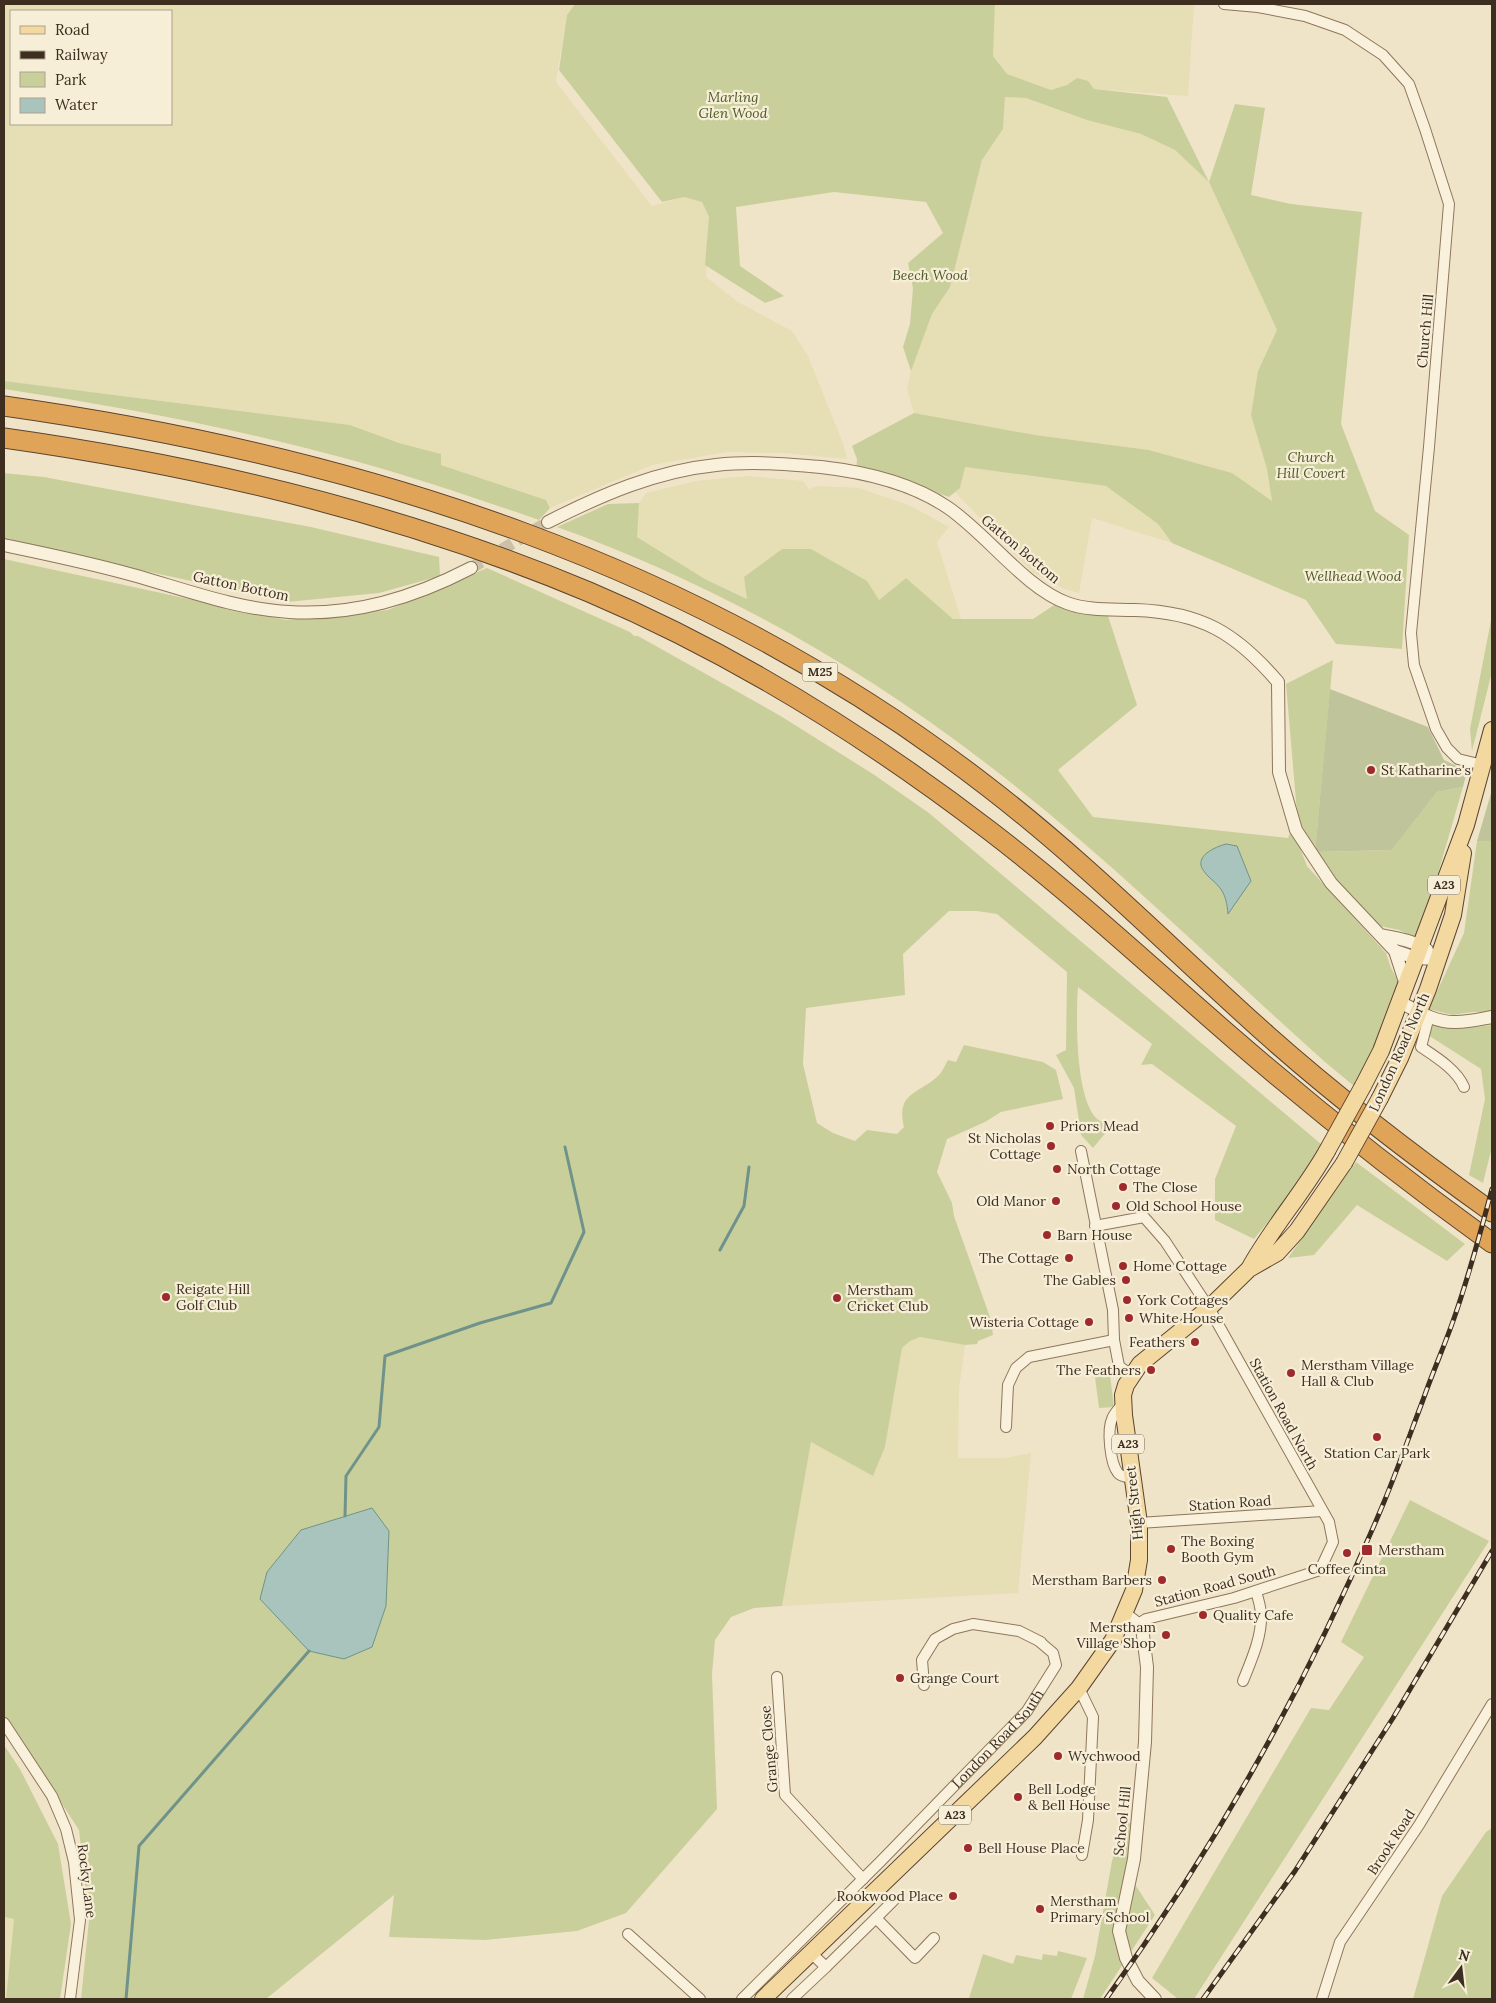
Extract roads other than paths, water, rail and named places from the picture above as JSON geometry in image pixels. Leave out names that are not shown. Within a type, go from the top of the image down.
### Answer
[{"type":"highway","name":"M25","points":[[4,406],[113,423],[217,445],[320,469],[422,498],[575,551],[670,593],[766,641],[864,699],[987,786],[1110,889],[1266,1034],[1306,1068],[1492,1212]]},
{"type":"highway","name":"M25","points":[[4,438],[94,452],[196,472],[305,498],[397,523],[497,556],[576,587],[639,615],[725,658],[786,692],[867,742],[994,833],[1115,934],[1311,1105],[1419,1190],[1492,1243]]},
{"type":"main road","name":"London Road North","points":[[1249,1269],[1263,1244],[1311,1180],[1381,1051],[1466,825],[1492,730]]},
{"type":"main road","name":"London Road North","points":[[1209,1308],[1249,1269],[1277,1253],[1297,1231],[1344,1164],[1380,1098],[1424,1014],[1456,899],[1466,825]]},
{"type":"main road","name":"High Street","points":[[1125,1614],[1137,1577],[1139,1560],[1139,1523],[1123,1403],[1126,1385],[1140,1364],[1209,1308]]},
{"type":"main road","name":"London Road South","points":[[764,1999],[1011,1762],[1059,1712],[1079,1688],[1112,1640],[1125,1614]]},
{"type":"street","name":"Church Hill","points":[[1224,4],[1258,7],[1305,16],[1345,30],[1383,55],[1409,84],[1425,129],[1449,204],[1429,447],[1411,633],[1414,665],[1436,729],[1447,748],[1458,759],[1483,765]]},
{"type":"street","name":"Gatton Bottom","points":[[548,522],[609,493],[635,483],[689,469],[715,465],[770,463],[856,472],[898,483],[928,496],[947,507],[966,521],[1031,580],[1066,603],[1088,608],[1164,612],[1181,615],[1214,626],[1230,635],[1259,660],[1278,682],[1279,772],[1296,830],[1331,883],[1395,951]]},
{"type":"street","name":"Gatton Bottom","points":[[4,545],[90,564],[233,603],[287,612],[323,612],[368,607],[419,592],[471,568]]},
{"type":"street","points":[[1380,934],[1401,939],[1419,952],[1438,959]]},
{"type":"street","points":[[1406,985],[1395,951],[1419,952]]},
{"type":"street","points":[[1400,1002],[1424,1014],[1456,1022],[1492,1017]]},
{"type":"street","points":[[1424,1014],[1421,1047],[1446,1065],[1460,1079],[1464,1087]]},
{"type":"street","points":[[1081,1151],[1113,1310],[1114,1340],[1119,1366],[1131,1375]]},
{"type":"street","name":"Station Road North","points":[[1095,1226],[1144,1217],[1165,1241],[1209,1308],[1329,1522],[1332,1535]]},
{"type":"street","points":[[1006,1427],[1008,1385],[1016,1368],[1029,1357],[1114,1340]]},
{"type":"street","name":"Station Road","points":[[1139,1523],[1322,1511]]},
{"type":"street","name":"Station Road South","points":[[1140,1623],[1146,1619],[1256,1591],[1320,1570],[1332,1545],[1332,1535]]},
{"type":"street","points":[[1243,1681],[1260,1628],[1262,1614],[1256,1591]]},
{"type":"street","points":[[1125,1614],[1140,1623]]},
{"type":"street","name":"School Hill","points":[[1140,1623],[1144,1631],[1147,1667],[1145,1742],[1134,1859],[1119,1931],[1126,1958],[1138,1981],[1155,1999]]},
{"type":"street","name":"London Road South","points":[[742,1999],[1028,1712],[1056,1665],[1053,1652],[1041,1642],[1019,1632],[973,1624],[953,1629],[935,1639],[922,1660],[924,1685]]},
{"type":"street","name":"Grange Close","points":[[777,1677],[785,1795],[863,1879]]},
{"type":"street","points":[[1079,1688],[1094,1717],[1088,1820],[1082,1855]]},
{"type":"street","name":"Brook Road","points":[[1322,1999],[1340,1942],[1419,1825],[1492,1704]]},
{"type":"street","name":"Rocky Lane","points":[[4,1723],[52,1796],[66,1829],[74,1862],[80,1920],[70,1999]]},
{"type":"street","points":[[792,1999],[894,1900]]},
{"type":"street","points":[[876,1918],[915,1958],[934,1938]]},
{"type":"street","points":[[817,1925],[830,1937]]},
{"type":"street","points":[[628,1934],[700,1999]]},
{"type":"street","points":[[812,1954],[826,1968]]},
{"type":"water","points":[[1226,844],[1237,846],[1251,881],[1228,914],[1226,900],[1222,891],[1203,870],[1201,865],[1203,856],[1216,847]]},
{"type":"water","points":[[372,1508],[389,1531],[386,1606],[372,1647],[344,1659],[309,1651],[260,1599],[267,1572],[301,1530]]},
{"type":"waterway","points":[[345,1516],[346,1476],[379,1427],[385,1356],[480,1323],[551,1303],[584,1232],[565,1147]]},
{"type":"waterway","points":[[720,1250],[744,1206],[749,1167]]},
{"type":"waterway","points":[[126,1999],[139,1846],[309,1651]]},
{"type":"tunnel","points":[[471,568],[548,522]]},
{"type":"railway","points":[[1106,1999],[1186,1881],[1259,1758],[1293,1696],[1356,1567],[1384,1502],[1449,1333],[1469,1274],[1492,1189]]},
{"type":"railway","points":[[1203,1999],[1295,1871],[1393,1718],[1492,1551]]},
{"type":"place","name":"St Katharine's","points":[[1371,770]]},
{"type":"place","name":"Priors Mead","points":[[1050,1126]]},
{"type":"place","name":"St Nicholas Cottage","points":[[1051,1146]]},
{"type":"place","name":"North Cottage","points":[[1057,1169]]},
{"type":"place","name":"The Close","points":[[1123,1187]]},
{"type":"place","name":"Old Manor","points":[[1056,1201]]},
{"type":"place","name":"Old School House","points":[[1116,1206]]},
{"type":"place","name":"Barn House","points":[[1047,1235]]},
{"type":"place","name":"The Cottage","points":[[1069,1258]]},
{"type":"place","name":"Home Cottage","points":[[1123,1266]]},
{"type":"place","name":"The Gables","points":[[1126,1280]]},
{"type":"place","name":"Reigate Hill Golf Club","points":[[166,1297]]},
{"type":"place","name":"Merstham Cricket Club","points":[[837,1298]]},
{"type":"place","name":"York Cottages","points":[[1127,1300]]},
{"type":"place","name":"White House","points":[[1129,1318]]},
{"type":"place","name":"Wisteria Cottage","points":[[1089,1322]]},
{"type":"place","name":"Feathers","points":[[1195,1342]]},
{"type":"place","name":"The Feathers","points":[[1151,1370]]},
{"type":"place","name":"Merstham Village Hall & Club","points":[[1291,1373]]},
{"type":"place","name":"Station Car Park","points":[[1377,1437]]},
{"type":"place","name":"The Boxing Booth Gym","points":[[1171,1549]]},
{"type":"place","name":"Merstham","points":[[1367,1550]]},
{"type":"place","name":"Coffee cinta","points":[[1347,1553]]},
{"type":"place","name":"Merstham Barbers","points":[[1162,1580]]},
{"type":"place","name":"Quality Cafe","points":[[1203,1615]]},
{"type":"place","name":"Merstham Village Shop","points":[[1166,1635]]},
{"type":"place","name":"Grange Court","points":[[900,1678]]},
{"type":"place","name":"Wychwood","points":[[1058,1756]]},
{"type":"place","name":"Bell Lodge & Bell House","points":[[1018,1797]]},
{"type":"place","name":"Bell House Place","points":[[968,1848]]},
{"type":"place","name":"Rookwood Place","points":[[953,1896]]},
{"type":"place","name":"Merstham Primary School","points":[[1040,1909]]},
{"type":"park label","name":"Marling Glen Wood","points":[[733,105]]},
{"type":"park label","name":"Beech Wood","points":[[930,275]]},
{"type":"park label","name":"Church Hill Covert","points":[[1311,466]]},
{"type":"park label","name":"Wellhead Wood","points":[[1353,576]]}]
